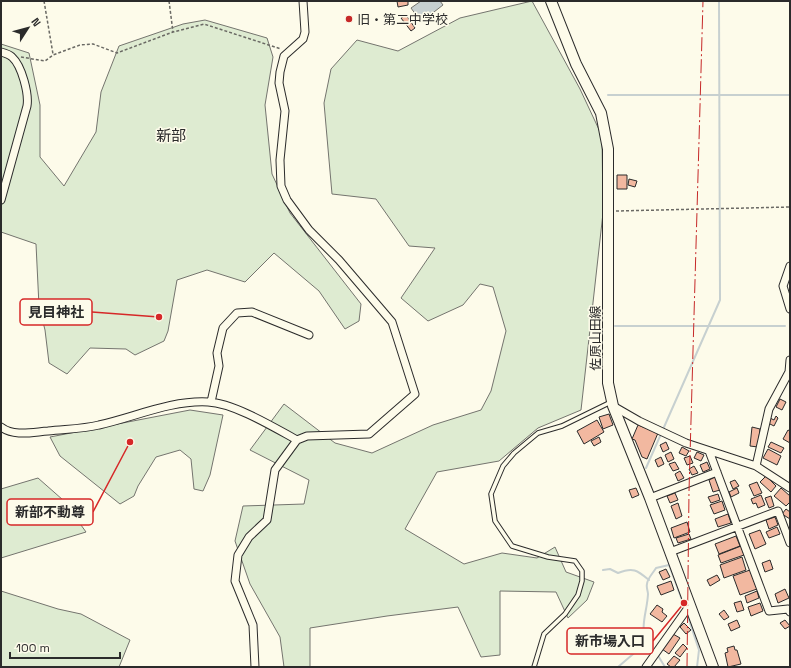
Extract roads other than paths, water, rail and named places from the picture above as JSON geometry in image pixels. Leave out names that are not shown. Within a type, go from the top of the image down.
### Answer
[{"type":"main road","name":"佐原山田線","points":[[552,1],[576,64],[595,100],[605,128],[608,149],[608,383],[613,404],[713,667]]},
{"type":"street","points":[[255,667],[253,625],[235,581],[238,556],[250,537],[267,520],[275,470],[297,440],[307,436],[369,434],[415,394],[392,322],[339,260],[309,230],[287,200],[281,186],[280,160],[285,115],[279,83],[280,72],[284,56],[303,39],[305,32],[303,1]]},
{"type":"street","points":[[1,52],[12,57],[16,62],[27,89],[28,99],[1,200]]},
{"type":"street","points":[[790,266],[783,286],[790,309]]},
{"type":"street","points":[[211,402],[219,366],[217,353],[223,328],[236,313],[252,312],[309,335]]},
{"type":"street","points":[[756,466],[769,409],[790,372],[790,360]]},
{"type":"street","points":[[1,427],[15,433],[28,433],[98,425],[168,406],[191,402],[211,402],[246,414],[297,440]]},
{"type":"street","points":[[613,404],[662,432],[686,443],[756,466],[790,488]]},
{"type":"street","points":[[709,450],[769,611],[789,610]]},
{"type":"street","points":[[650,498],[717,472]]},
{"type":"street","points":[[670,552],[778,511],[790,543]]},
{"type":"street","points":[[646,667],[690,605]]},
{"type":"lane","points":[[534,667],[544,634],[566,614],[578,595],[582,581],[582,571],[575,561],[548,556],[512,546],[495,521],[491,494],[503,466],[514,453],[538,433],[562,426],[613,404]]},
{"type":"waterway","points":[[646,468],[720,300],[719,1]]},
{"type":"waterway","points":[[608,95],[790,95]]},
{"type":"waterway","points":[[615,326],[785,326]]},
{"type":"waterway","points":[[653,650],[645,636],[644,623],[648,594],[647,582],[656,568],[669,565],[685,608]]},
{"type":"waterway","points":[[603,570],[610,569],[618,573],[627,570],[635,570],[649,580]]},
{"type":"waterway","points":[[688,617],[699,650],[697,667]]},
{"type":"waterway","points":[[618,667],[646,643]]},
{"type":"waterway","points":[[657,654],[665,667]]},
{"type":"place","name":"旧・第二中学校","points":[[349,19]]},
{"type":"place","name":"見目神社","points":[[159,317]]},
{"type":"place","name":"新部不動尊","points":[[130,442]]},
{"type":"place","name":"新市場入口","points":[[684,603]]},
{"type":"district","name":"新部","points":[[171,135]]}]
